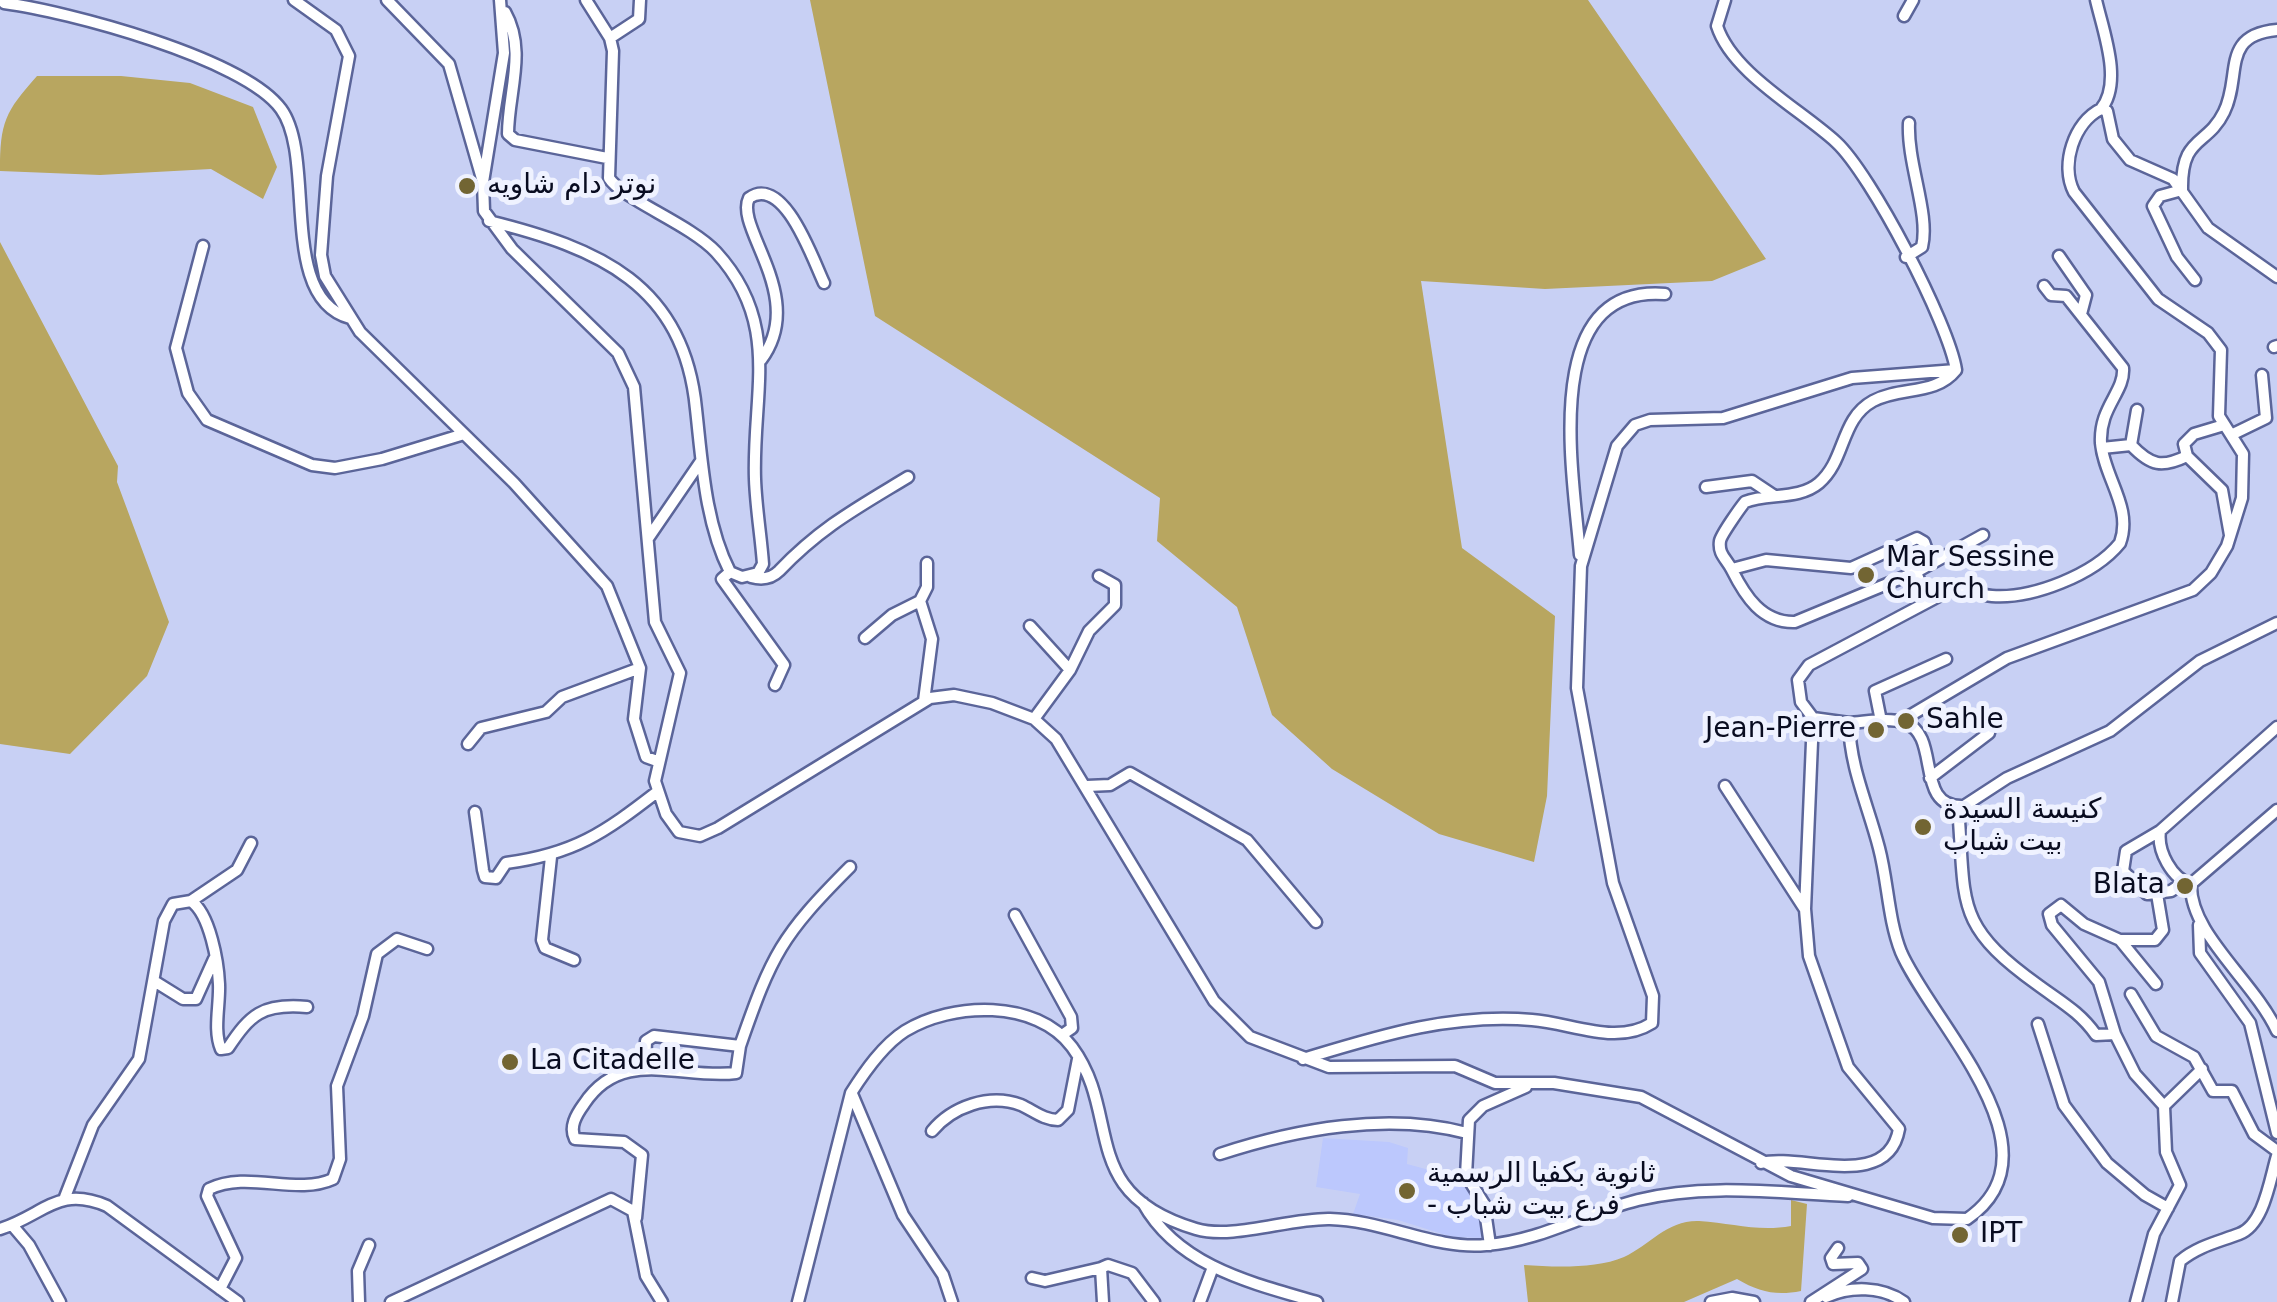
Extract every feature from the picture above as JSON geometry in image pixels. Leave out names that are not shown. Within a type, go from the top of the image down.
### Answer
[{"type":"street","points":[[294,0],[336,30],[348,56],[326,176],[321,255],[325,276],[350,318],[600,576],[640,668],[636,736],[646,757],[656,761]]},
{"type":"street","points":[[387,0],[449,64],[483,182],[488,221],[607,340],[626,366],[638,410],[656,622],[680,673],[656,761],[657,792],[679,832],[700,836],[806,778],[860,738],[924,702],[944,695],[968,696],[1034,720],[1056,739],[1220,1010],[1250,1037],[1330,1067],[1455,1066],[1495,1082],[1533,1083],[1640,1098],[1760,1163],[1933,1218],[1967,1219],[1993,1192],[2002,1150],[1980,1080],[1923,996],[1900,950],[1880,852],[1852,764],[1849,723]]},
{"type":"street","points":[[586,0],[610,38],[614,80],[608,158],[613,184],[696,233],[730,270],[753,306],[761,360],[755,480],[763,564],[750,577]]},
{"type":"street","points":[[610,38],[638,19],[640,0]]},
{"type":"street","points":[[1726,0],[1716,26],[1727,46],[1854,160],[1951,340],[1956,370]]},
{"type":"street","points":[[1904,16],[1913,0]]},
{"type":"street","points":[[1813,718],[1849,723],[1901,721],[2008,658],[2193,590],[2212,574],[2230,536],[2241,506],[2244,462],[2218,410],[2222,364],[2216,343],[2158,299],[2099,229],[2070,184],[2076,136],[2088,116],[2101,109],[2110,96],[2112,77],[2096,0]]},
{"type":"street","points":[[4,3],[86,20],[144,38],[244,80],[272,100],[282,110],[291,137],[314,284],[325,304],[350,318]]},
{"type":"street","points":[[483,182],[504,53],[501,3]]},
{"type":"street","points":[[501,3],[516,35],[510,138],[608,158]]},
{"type":"street","points":[[2182,190],[2189,148],[2226,107],[2242,45],[2254,34],[2277,30]]},
{"type":"street","points":[[2101,109],[2109,114],[2113,139],[2130,160],[2173,179],[2208,228],[2277,277]]},
{"type":"street","points":[[1906,257],[1922,247],[1924,228],[1909,160],[1909,123]]},
{"type":"street","points":[[2182,190],[2160,196],[2153,206],[2174,250],[2195,280]]},
{"type":"street","points":[[761,360],[775,334],[774,279],[745,214],[749,198],[762,192],[773,195],[788,211],[824,283]]},
{"type":"street","points":[[488,221],[558,240],[603,260],[650,294],[686,352],[701,461],[722,556],[730,572],[761,580],[776,575],[814,534],[908,477]]},
{"type":"street","points":[[203,246],[176,348],[188,393],[207,420],[312,466],[335,468],[464,434]]},
{"type":"street","points":[[2059,256],[2086,297],[2081,314]]},
{"type":"street","points":[[1760,1163],[1862,1166],[1884,1155],[1898,1136],[1898,1125],[1848,1067],[1816,984],[1805,909],[1813,718],[1798,691],[1802,671],[1954,588],[1991,596],[2025,595],[2079,572],[2115,549],[2122,536],[2124,514],[2102,448],[2102,416],[2124,376],[2124,368],[2066,296],[2051,295],[2044,286]]},
{"type":"street","points":[[1303,1060],[1434,1022],[1532,1020],[1628,1034],[1652,1022],[1652,996],[1613,883],[1596,771],[1582,719],[1576,654],[1581,566],[1571,415],[1579,352],[1603,310],[1648,293],[1665,294]]},
{"type":"street","points":[[1956,370],[1938,387],[1894,392],[1870,402],[1854,415],[1840,453],[1818,484],[1793,494],[1745,502],[1722,533],[1720,550],[1742,593],[1768,616],[1795,622],[1916,572],[1983,535]]},
{"type":"street","points":[[1581,566],[1603,481],[1617,446],[1635,425],[1679,417],[1723,418],[1852,378],[1956,370]]},
{"type":"street","points":[[2230,536],[2222,490],[2188,456],[2186,440],[2266,418],[2262,375]]},
{"type":"street","points":[[2131,445],[2137,410]]},
{"type":"street","points":[[2131,445],[2148,462],[2164,466],[2188,456]]},
{"type":"street","points":[[2102,448],[2131,445]]},
{"type":"street","points":[[649,538],[701,461]]},
{"type":"street","points":[[1706,486],[1752,481],[1773,495]]},
{"type":"street","points":[[1732,569],[1766,560],[1851,568],[1914,538],[1924,542],[1931,562]]},
{"type":"street","points":[[865,638],[892,615],[920,601],[927,587],[927,563]]},
{"type":"street","points":[[730,572],[722,578],[736,603],[784,666],[775,685]]},
{"type":"street","points":[[1916,572],[1928,601]]},
{"type":"street","points":[[1034,720],[1070,670],[1088,631],[1115,604],[1115,585],[1099,576]]},
{"type":"street","points":[[920,601],[932,639],[924,702]]},
{"type":"street","points":[[1958,807],[2007,778],[2110,731],[2188,669],[2277,623]]},
{"type":"street","points":[[1030,626],[1070,670]]},
{"type":"street","points":[[1881,721],[1875,692],[1946,659]]},
{"type":"street","points":[[468,744],[481,728],[546,712],[559,698],[640,668]]},
{"type":"street","points":[[1901,721],[1922,736],[1930,778],[1942,798],[1958,807]]},
{"type":"street","points":[[2277,727],[2160,832],[2134,844],[2123,858],[2128,878],[2140,891],[2157,894],[2187,883],[2277,810]]},
{"type":"street","points":[[1930,778],[1989,733]]},
{"type":"street","points":[[1087,786],[1110,785],[1130,772],[1190,804],[1255,848],[1316,922]]},
{"type":"street","points":[[1724,786],[1805,909]]},
{"type":"street","points":[[475,812],[485,877],[496,878],[506,862],[552,856],[609,830],[657,792]]},
{"type":"street","points":[[1958,807],[1966,902],[1977,931],[1994,952],[2068,1004],[2096,1036],[2115,1034]]},
{"type":"street","points":[[2160,832],[2162,851],[2187,883],[2199,925],[2200,953],[2250,1022],[2277,1132]]},
{"type":"street","points":[[65,1197],[93,1126],[138,1059],[168,911],[173,904],[191,901],[236,870],[251,844]]},
{"type":"street","points":[[552,856],[542,940],[545,948],[574,960]]},
{"type":"street","points":[[636,1218],[644,1162],[639,1148],[624,1142],[580,1143],[571,1129],[584,1102],[607,1080],[628,1069],[736,1073],[740,1046],[776,950],[800,916],[850,868]]},
{"type":"street","points":[[2120,940],[2160,938],[2157,894]]},
{"type":"street","points":[[191,901],[200,908],[214,958],[221,1049],[228,1048],[236,1030],[256,1015],[307,1007]]},
{"type":"street","points":[[2136,1302],[2154,1234],[2180,1185],[2166,1152],[2164,1106],[2135,1074],[2115,1034],[2099,982],[2052,925],[2050,914],[2062,904],[2084,924],[2120,940],[2156,984]]},
{"type":"street","points":[[1015,915],[1071,1018],[1072,1028],[1062,1035]]},
{"type":"street","points":[[2199,925],[2258,996],[2277,1031]]},
{"type":"street","points":[[220,1289],[236,1258],[207,1196],[209,1189],[259,1180],[305,1184],[333,1179],[340,1159],[337,1086],[363,1016],[377,954],[396,939],[427,949]]},
{"type":"street","points":[[154,980],[183,1000],[196,999],[214,958]]},
{"type":"street","points":[[2131,994],[2156,1036],[2194,1057],[2213,1091],[2232,1091],[2254,1134],[2277,1154],[2269,1188],[2250,1226],[2243,1234],[2215,1241],[2180,1261],[2172,1302]]},
{"type":"street","points":[[798,1302],[851,1093],[892,1041],[928,1020],[964,1012],[1007,1012],[1040,1020],[1062,1035],[1078,1058],[1110,1164],[1170,1242],[1213,1266],[1316,1302]]},
{"type":"street","points":[[2038,1024],[2064,1105],[2107,1163],[2145,1195],[2168,1208]]},
{"type":"street","points":[[645,1068],[646,1041],[654,1036],[740,1046]]},
{"type":"street","points":[[932,1131],[956,1110],[992,1102],[1017,1104],[1058,1120],[1068,1110],[1078,1058]]},
{"type":"street","points":[[2164,1106],[2202,1069]]},
{"type":"street","points":[[1490,1245],[1484,1204],[1466,1175],[1467,1134],[1473,1112],[1533,1083]]},
{"type":"street","points":[[851,1093],[902,1214],[943,1275],[952,1302]]},
{"type":"street","points":[[1220,1154],[1259,1141],[1392,1122],[1430,1123],[1467,1134]]},
{"type":"street","points":[[1143,1202],[1207,1232],[1330,1219],[1490,1245],[1543,1233],[1639,1200],[1689,1191],[1863,1196]]},
{"type":"street","points":[[60,1302],[29,1245],[6,1228],[65,1197],[107,1206],[238,1302]]},
{"type":"street","points":[[391,1302],[602,1200],[630,1206],[636,1218],[646,1276],[662,1302]]},
{"type":"street","points":[[358,1302],[358,1271],[370,1245]]},
{"type":"street","points":[[1814,1302],[1862,1269],[1858,1263],[1833,1264],[1832,1257],[1838,1248]]},
{"type":"street","points":[[1032,1278],[1050,1280],[1113,1265],[1127,1270],[1154,1302]]},
{"type":"street","points":[[1200,1302],[1213,1266]]},
{"type":"street","points":[[1101,1268],[1103,1302]]},
{"type":"street","points":[[1814,1302],[1848,1289],[1878,1291],[1904,1302]]},
{"type":"street","points":[[1710,1302],[1732,1298],[1754,1302]]},
{"type":"shaded area","points":[[810,0],[1588,0],[1766,259],[1712,281],[1545,289],[1421,281],[1462,548],[1555,616],[1547,796],[1534,862],[1439,834],[1332,769],[1272,715],[1237,607],[1157,541],[1160,498],[875,316]]},
{"type":"shaded area","points":[[37,76],[121,76],[190,83],[253,107],[277,167],[263,199],[211,169],[100,175],[0,171],[6,119]]},
{"type":"shaded area","points":[[0,242],[118,466],[117,482],[169,622],[147,676],[70,754],[0,744]]},
{"type":"shaded area","name":"ثانوية بكفيا الرسمية - فرع بيت شباب","points":[[1323,1138],[1389,1142],[1408,1148],[1407,1164],[1463,1179],[1475,1195],[1483,1238],[1452,1237],[1398,1220],[1353,1214],[1360,1194],[1316,1187]]},
{"type":"shaded area","points":[[1791,1200],[1807,1204],[1801,1291],[1768,1292],[1737,1279],[1684,1302],[1528,1302],[1524,1265],[1575,1266],[1613,1261],[1668,1229],[1688,1222],[1756,1228],[1791,1226]]},
{"type":"place","name":"نوتر دام شاويه","points":[[467,186]]},
{"type":"place","name":"Mar Sessine Church","points":[[1866,575]]},
{"type":"place","name":"Sahle","points":[[1906,721]]},
{"type":"place","name":"Jean-Pierre","points":[[1876,730]]},
{"type":"place","name":"كنيسة السيدة بيت شباب","points":[[1923,827]]},
{"type":"place","name":"Blata","points":[[2185,886]]},
{"type":"place","name":"La Citadelle","points":[[510,1062]]},
{"type":"place","name":"ثانوية بكفيا الرسمية - فرع بيت شباب","points":[[1407,1191]]},
{"type":"place","name":"IPT","points":[[1960,1235]]}]
